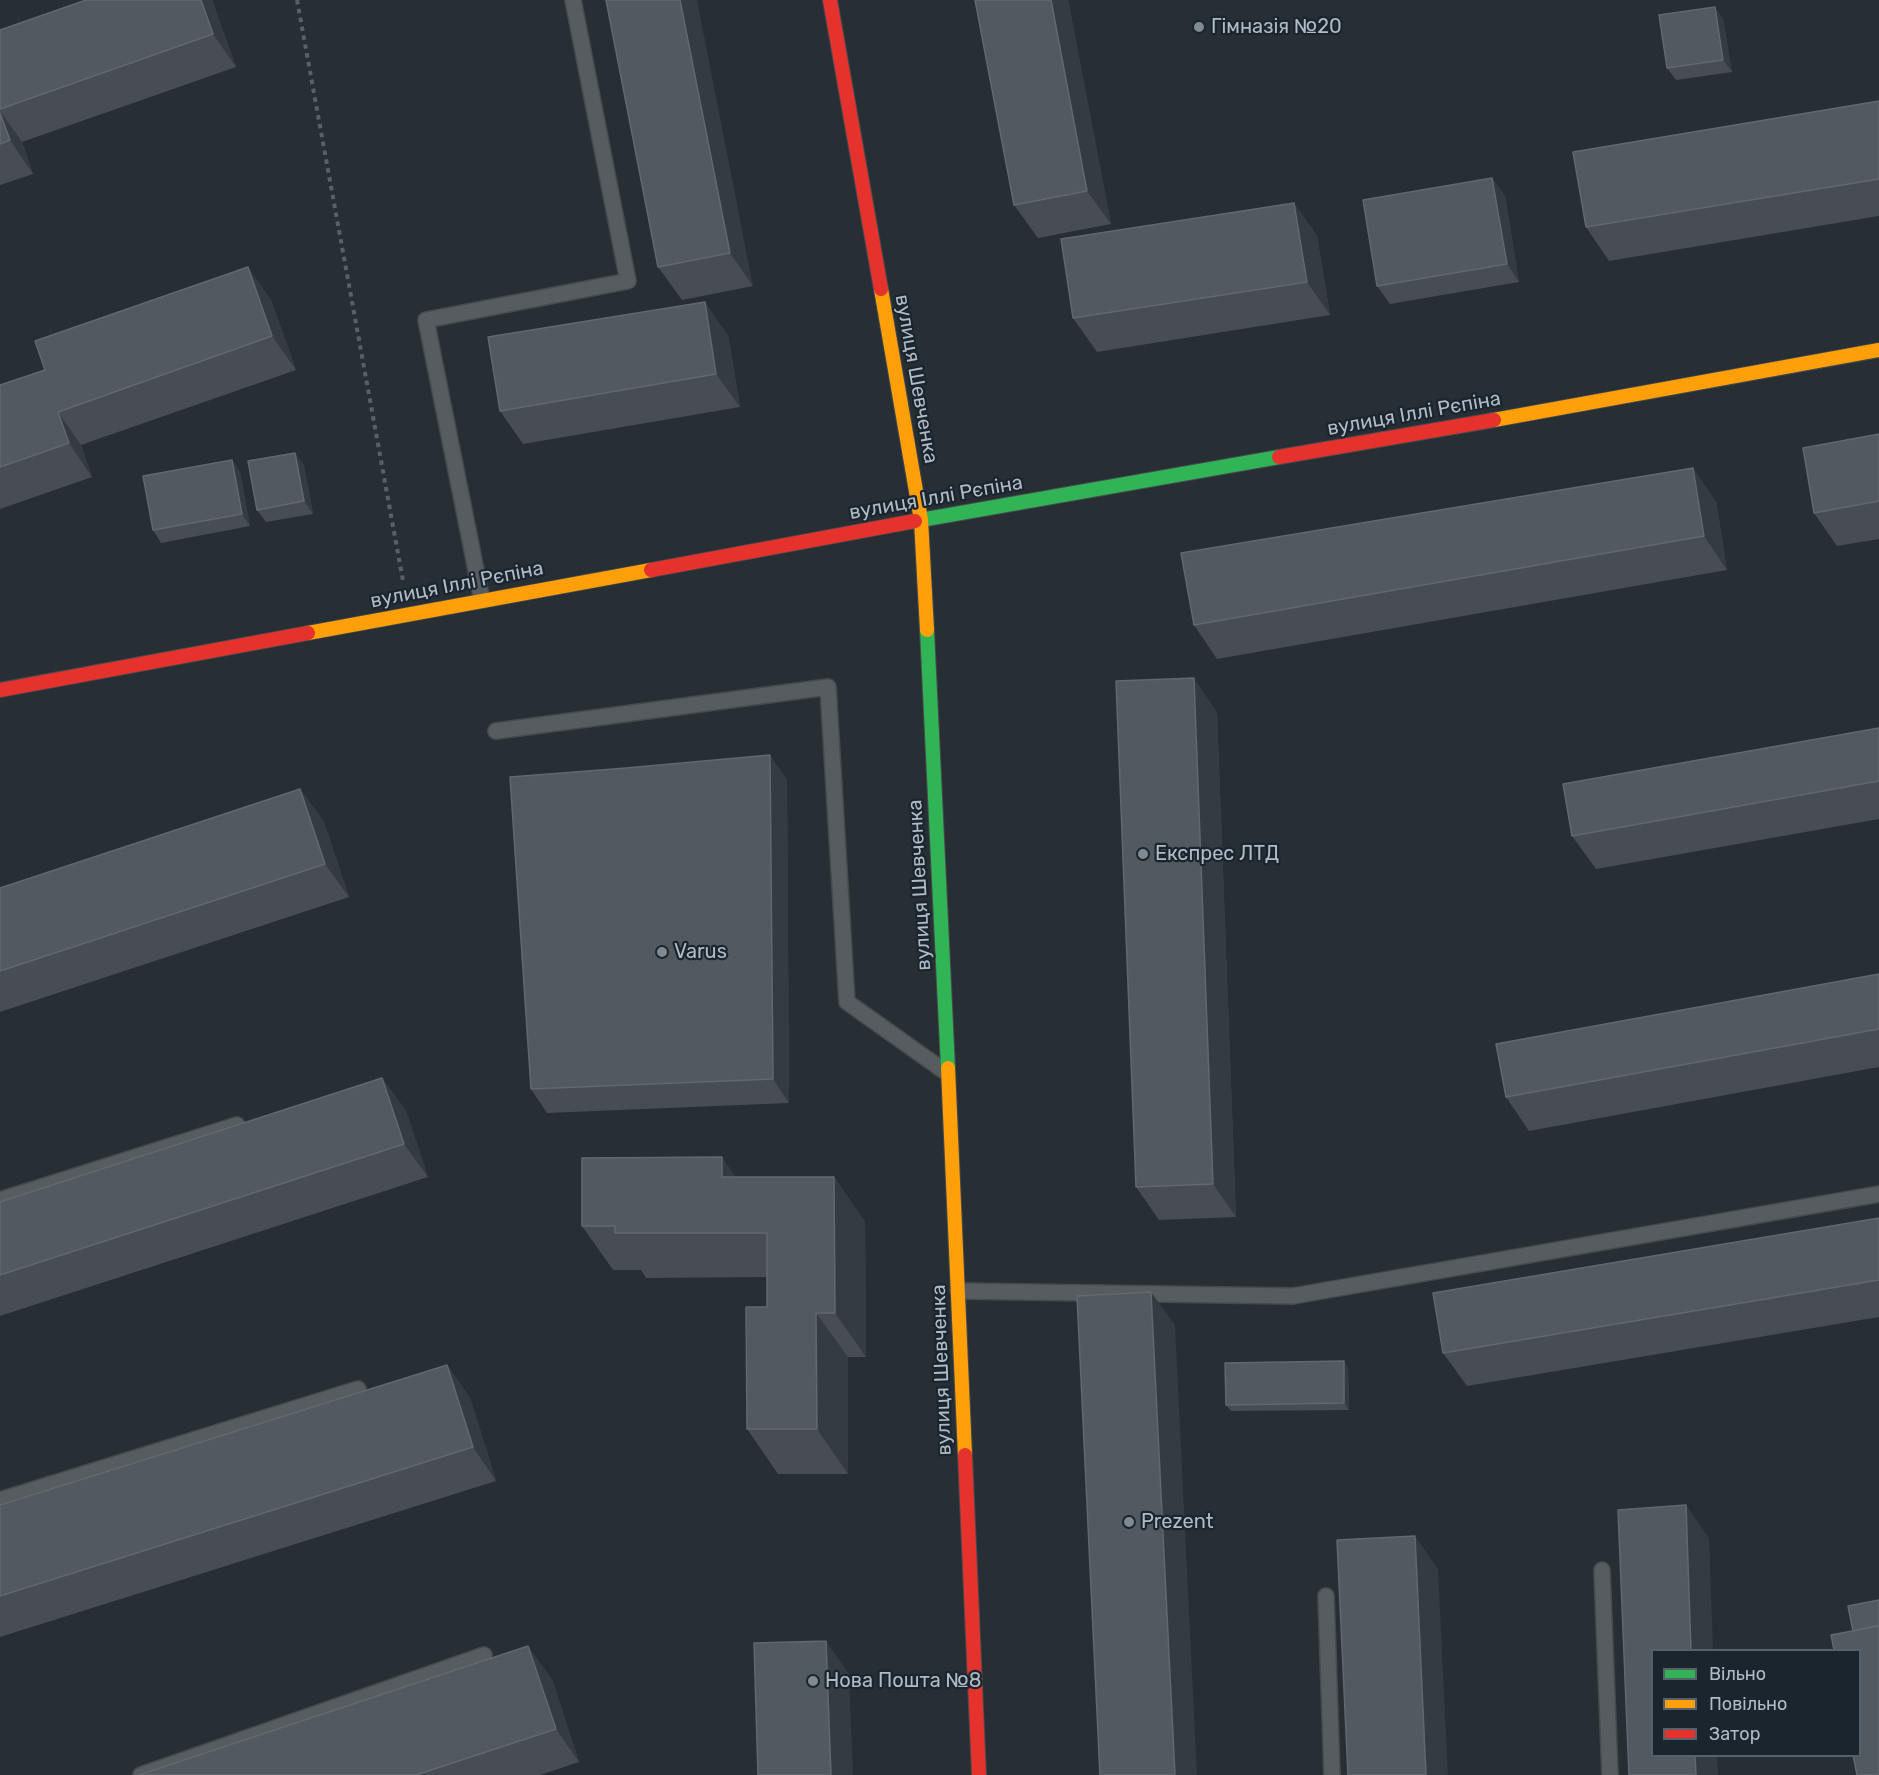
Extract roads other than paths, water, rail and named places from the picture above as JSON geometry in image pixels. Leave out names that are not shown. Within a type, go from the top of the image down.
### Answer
[{"type":"street","name":"вулиця Шевченка","points":[[830,0],[921,520],[979,1775]]},
{"type":"street","name":"вулиця Іллі Рєпіна","points":[[0,690],[921,520],[1879,350]]},
{"type":"lane","points":[[482,600],[426,320],[628,281],[573,0]]},
{"type":"lane","points":[[496,731],[828,687],[847,1002],[948,1074]]},
{"type":"lane","points":[[0,1200],[247,1122]]},
{"type":"lane","points":[[958,1291],[1293,1296],[1879,1194]]},
{"type":"lane","points":[[0,1500],[358,1389]]},
{"type":"lane","points":[[1602,1570],[1610,1775]]},
{"type":"lane","points":[[1326,1596],[1332,1775]]},
{"type":"lane","points":[[141,1775],[484,1655]]},
{"type":"place","name":"Гімназія №20","points":[[1199,27]]},
{"type":"place","name":"Експрес ЛТД","points":[[1143,854]]},
{"type":"place","name":"Varus","points":[[662,952]]},
{"type":"place","name":"Prezent","points":[[1129,1522]]},
{"type":"place","name":"Нова Пошта №8","points":[[813,1681]]}]
